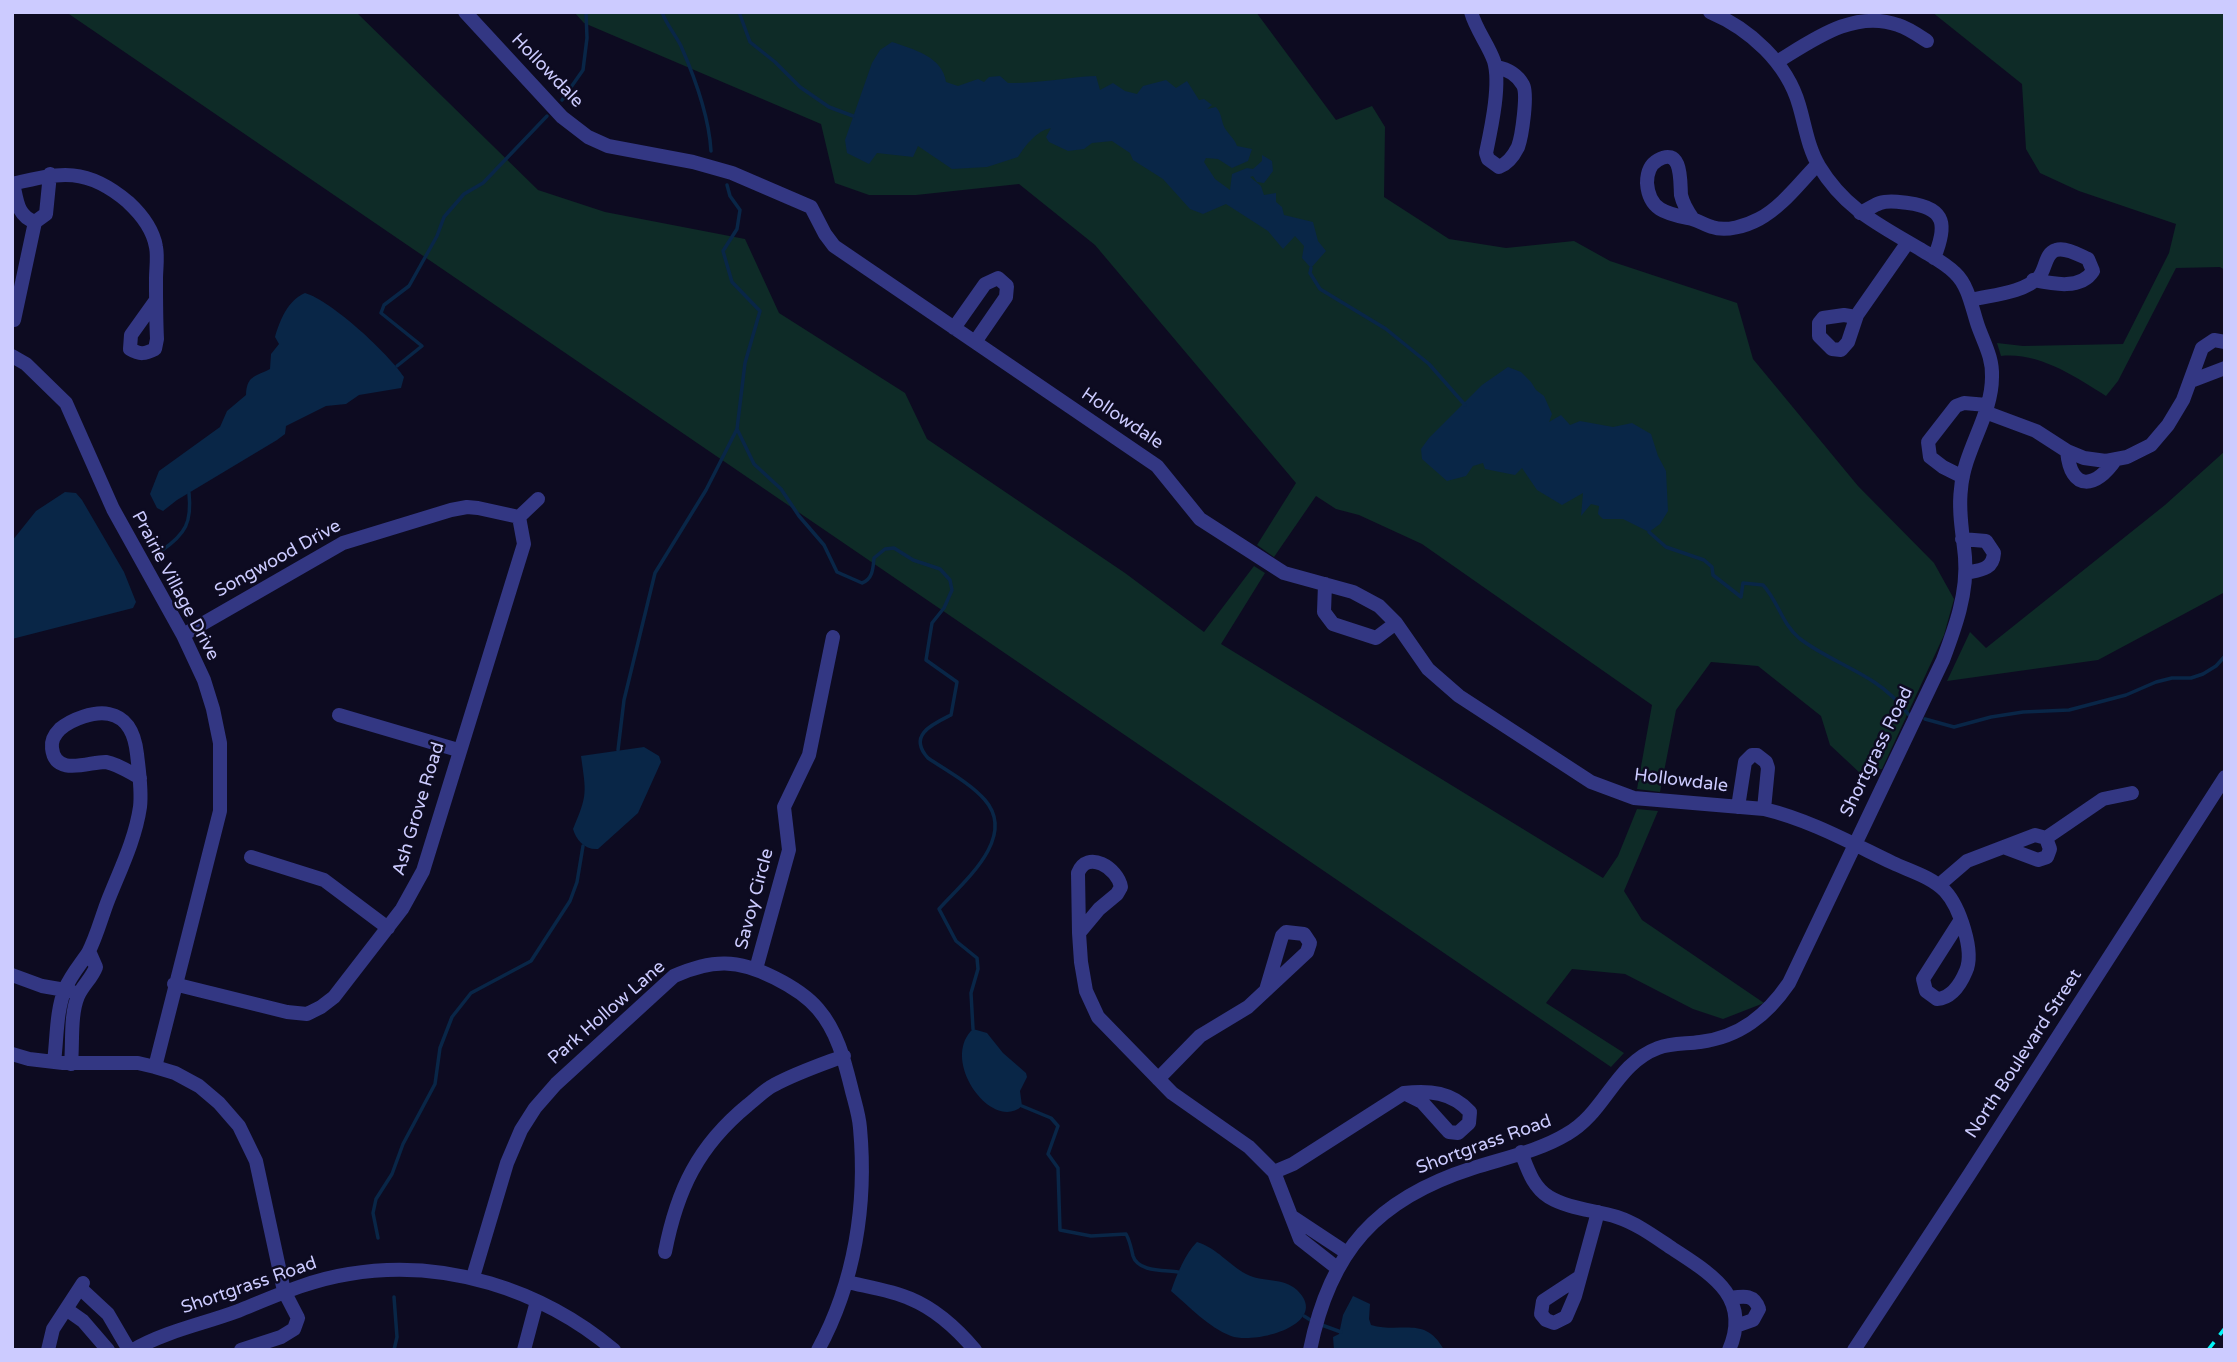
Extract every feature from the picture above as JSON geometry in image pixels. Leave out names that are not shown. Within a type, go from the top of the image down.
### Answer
[{"type":"street","name":"Hollowdale","points":[[465,12],[562,117],[588,137],[608,145],[693,162],[732,173],[811,206],[834,246],[1157,466],[1200,519],[1283,573],[1353,592],[1379,606],[1396,623],[1428,670],[1459,696],[1591,782],[1634,798],[1764,809],[1799,819],[1938,886]]},
{"type":"street","points":[[1471,12],[1475,27],[1496,67],[1486,153],[1488,159],[1499,167],[1508,161],[1518,147],[1526,99],[1524,86],[1513,72],[1496,67]]},
{"type":"street","name":"Shortgrass Road","points":[[1310,1350],[1321,1304],[1337,1268],[1381,1215],[1398,1201],[1444,1177],[1552,1142],[1583,1124],[1597,1110],[1618,1078],[1642,1056],[1658,1048],[1701,1042],[1735,1032],[1751,1024],[1776,1002],[1789,983],[1943,660],[1959,613],[1965,573],[1960,490],[1986,409],[1992,377],[1989,353],[1971,300],[1956,274],[1860,213],[1839,193],[1818,164],[1798,101],[1777,62],[1757,40],[1710,12]]},
{"type":"street","points":[[1777,62],[1827,32],[1877,20],[1899,25],[1927,41]]},
{"type":"street","points":[[1693,219],[1716,229],[1738,227],[1759,219],[1774,209],[1818,164]]},
{"type":"street","points":[[14,320],[35,222],[46,214],[50,174]]},
{"type":"street","points":[[35,222],[19,211],[13,184],[50,174],[80,176],[97,181],[115,191],[135,208],[150,228],[157,248],[156,300]]},
{"type":"street","points":[[1860,213],[1889,201],[1925,205],[1932,209],[1942,227],[1942,239],[1934,258]]},
{"type":"street","points":[[1856,317],[1908,242]]},
{"type":"street","points":[[954,328],[985,284],[998,278],[1007,286],[1006,297],[975,342]]},
{"type":"street","points":[[1971,300],[2022,287],[2033,280]]},
{"type":"street","points":[[1963,477],[1930,457],[1928,443],[1956,406],[1964,403],[1986,409],[2036,431],[2067,451],[2084,458],[2106,461],[2127,457],[2151,446],[2168,425],[2183,400],[2202,348],[2214,340],[2225,342]]},
{"type":"street","name":"Prairie Village Drive","points":[[12,356],[26,364],[66,403],[113,509],[183,635],[204,680],[220,743],[220,811],[155,1067]]},
{"type":"street","points":[[2190,381],[2225,368]]},
{"type":"street","points":[[2067,451],[2068,467],[2073,475],[2088,482],[2100,479],[2116,459]]},
{"type":"street","points":[[519,517],[538,499]]},
{"type":"street","name":"Songwood Drive","points":[[183,635],[343,543],[362,536],[467,507],[519,517]]},
{"type":"street","name":"Ash Grove Road","points":[[174,984],[287,1012],[307,1014],[334,997],[387,928],[413,892],[423,871],[458,750],[524,544],[519,517]]},
{"type":"street","points":[[1962,539],[1986,541],[1994,553],[1989,567],[1965,573]]},
{"type":"street","points":[[1325,584],[1324,611],[1333,624],[1376,638],[1396,623]]},
{"type":"street","name":"Savoy Circle","points":[[756,969],[789,850],[784,807],[809,755],[833,637]]},
{"type":"street","points":[[54,1062],[60,1014],[72,992],[132,841],[140,806],[140,778],[136,742],[125,721],[116,715],[103,713],[73,720],[56,733],[51,744],[54,754],[63,764],[82,766],[104,762],[140,778]]},
{"type":"street","points":[[339,715],[458,750]]},
{"type":"street","points":[[1738,807],[1745,762],[1752,755],[1757,755],[1766,762],[1768,768],[1764,809]]},
{"type":"street","name":"North Boulevard Street","points":[[1854,1350],[2225,777]]},
{"type":"street","points":[[1960,921],[1923,979],[1926,991],[1937,999],[1948,997],[1966,973],[1969,939],[1954,903],[1938,886],[1968,861],[2035,835],[2046,838],[2104,799],[2132,793]]},
{"type":"street","points":[[2006,848],[2043,859],[2050,849],[2046,838]]},
{"type":"street","points":[[251,857],[324,880],[387,928]]},
{"type":"street","points":[[1079,933],[1121,887],[1117,874],[1096,861],[1087,861],[1081,865],[1078,873],[1079,933],[1081,962],[1086,991],[1098,1017],[1187,1106],[1249,1147],[1274,1172],[1300,1239],[1337,1268]]},
{"type":"street","name":"Park Hollow Lane","points":[[473,1277],[512,1152],[535,1108],[556,1084],[674,976],[716,962],[743,964],[799,992],[817,1008],[829,1024],[844,1056],[860,1126],[862,1207],[847,1282],[829,1330],[818,1350]]},
{"type":"street","points":[[12,975],[42,986],[72,992]]},
{"type":"street","points":[[1158,1079],[1199,1037],[1248,1007],[1266,990]]},
{"type":"street","points":[[71,1064],[75,1016],[72,992]]},
{"type":"street","points":[[60,1014],[75,1016]]},
{"type":"street","points":[[12,1054],[71,1064],[138,1063],[176,1073],[199,1086],[219,1103],[239,1126],[256,1161],[284,1291],[298,1318],[294,1329],[281,1337],[240,1350]]},
{"type":"street","points":[[665,1252],[674,1209],[685,1185],[703,1153],[726,1123],[771,1086],[844,1056]]},
{"type":"street","points":[[1274,1172],[1293,1164],[1404,1093]]},
{"type":"street","points":[[1521,1152],[1531,1178],[1542,1191],[1559,1202],[1630,1222],[1721,1283],[1733,1312],[1729,1350]]},
{"type":"street","points":[[1578,1278],[1598,1212]]},
{"type":"street","points":[[1291,1216],[1347,1253]]},
{"type":"street","name":"Shortgrass Road","points":[[131,1350],[151,1339],[237,1311],[284,1291],[346,1274],[372,1270],[473,1277],[537,1301],[573,1319],[614,1350]]},
{"type":"street","points":[[847,1282],[910,1298],[961,1335],[975,1350]]},
{"type":"street","points":[[48,1350],[53,1329],[82,1285],[108,1314],[131,1350]]},
{"type":"street","points":[[524,1350],[537,1301]]},
{"type":"street","points":[[66,1309],[92,1329],[108,1350]]},
{"type":"street","points":[[92,1329],[108,1314]]},
{"type":"green space","points":[[66,12],[356,12],[538,190],[605,212],[745,239],[779,313],[905,393],[927,439],[1125,573],[1204,632],[1254,566],[1265,573],[1221,644],[1603,878],[1618,856],[1637,809],[1658,811],[1624,891],[1642,920],[1764,1003],[1723,1019],[1693,1009],[1625,974],[1572,969],[1546,1003],[1624,1053],[1611,1067]]},
{"type":"green space","points":[[574,12],[1256,12],[1336,120],[1372,106],[1385,127],[1384,197],[1449,239],[1506,248],[1574,241],[1610,261],[1737,303],[1753,359],[1858,486],[1934,563],[1954,599],[1944,635],[1882,769],[1860,773],[1830,745],[1821,716],[1758,666],[1711,662],[1676,710],[1660,792],[1637,789],[1652,705],[1422,544],[1359,515],[1336,509],[1316,496],[1274,557],[1257,545],[1296,483],[1095,245],[1019,184],[916,195],[869,195],[835,183],[821,124],[584,23]]},
{"type":"green space","points":[[1932,12],[2225,12],[2225,270],[2220,267],[2176,268],[2118,381],[2106,396],[2070,374],[2043,362],[2001,356],[1997,343],[2023,346],[2123,344],[2169,253],[2176,224],[2079,191],[2040,173],[2026,149],[2022,84]]},
{"type":"green space","points":[[2225,451],[2225,592],[2098,660],[1947,681],[1970,632],[1986,648],[2165,505]]},
{"type":"water","points":[[892,42],[926,55],[939,66],[946,82],[958,86],[978,79],[984,82],[989,77],[1000,76],[1008,83],[1019,83],[1096,76],[1100,90],[1113,83],[1125,91],[1137,94],[1143,86],[1166,80],[1176,88],[1187,81],[1199,100],[1204,99],[1212,105],[1207,109],[1216,107],[1224,127],[1237,146],[1252,149],[1248,161],[1232,168],[1218,159],[1206,158],[1204,162],[1215,179],[1230,190],[1232,174],[1247,168],[1253,169],[1262,161],[1262,155],[1272,161],[1273,171],[1264,183],[1257,182],[1253,176],[1250,177],[1261,186],[1264,195],[1276,193],[1276,202],[1282,207],[1284,215],[1313,222],[1318,241],[1326,251],[1311,268],[1302,258],[1304,246],[1295,236],[1283,249],[1268,231],[1226,204],[1203,214],[1190,209],[1163,179],[1133,160],[1130,153],[1112,141],[1092,143],[1084,149],[1068,151],[1049,142],[1046,137],[1051,128],[1036,135],[1018,157],[987,167],[952,169],[918,146],[913,157],[877,153],[869,164],[847,153],[845,140],[872,63],[880,50]]},
{"type":"water","points":[[305,293],[330,306],[373,342],[404,377],[401,388],[359,395],[346,404],[326,406],[286,426],[285,434],[277,440],[163,511],[157,508],[150,494],[159,471],[220,427],[227,411],[246,395],[250,381],[270,369],[271,354],[279,344],[275,337],[282,317],[294,300]]},
{"type":"water","points":[[1508,367],[1521,372],[1544,396],[1552,414],[1549,422],[1561,415],[1570,425],[1580,421],[1613,427],[1632,423],[1651,434],[1666,471],[1668,511],[1660,524],[1649,532],[1623,519],[1603,519],[1598,514],[1599,506],[1591,504],[1581,516],[1583,493],[1562,505],[1537,490],[1522,468],[1515,475],[1485,469],[1483,463],[1473,466],[1466,476],[1447,481],[1422,459],[1421,449],[1429,438],[1482,385]]},
{"type":"water","points":[[65,492],[76,493],[82,500],[124,572],[136,602],[133,608],[12,639],[12,541],[36,511]]},
{"type":"water","points":[[644,747],[659,756],[661,762],[638,813],[598,849],[585,846],[576,837],[573,829],[584,793],[581,756]]},
{"type":"water","points":[[973,1029],[987,1033],[1003,1053],[1026,1073],[1027,1077],[1020,1091],[1022,1106],[1010,1112],[997,1110],[984,1102],[973,1089],[962,1058],[964,1042]]},
{"type":"water","points":[[1197,1242],[1211,1248],[1246,1274],[1291,1286],[1305,1302],[1305,1313],[1298,1322],[1286,1329],[1256,1337],[1231,1336],[1215,1327],[1171,1291],[1185,1258]]},
{"type":"water","points":[[1353,1296],[1370,1304],[1371,1325],[1421,1329],[1437,1339],[1444,1350],[1334,1350],[1333,1337],[1339,1334],[1343,1315]]},
{"type":"waterway","points":[[562,100],[583,70],[587,38],[586,12]]},
{"type":"waterway","points":[[662,12],[681,46],[696,84],[711,151]]},
{"type":"waterway","points":[[739,12],[750,42],[800,87],[829,107],[853,116]]},
{"type":"waterway","points":[[397,366],[422,346],[381,313],[384,305],[409,286],[437,236],[444,217],[464,194],[483,183],[547,116]]},
{"type":"waterway","points":[[618,750],[624,700],[655,573],[706,490],[737,429],[745,363],[760,311],[732,282],[723,251],[737,229],[740,210],[730,196],[727,185]]},
{"type":"waterway","points":[[1311,268],[1310,273],[1320,289],[1386,329],[1429,364],[1465,405]]},
{"type":"waterway","points":[[737,429],[754,464],[781,489],[799,516],[824,545],[837,572],[862,583],[870,576],[874,558],[885,549],[894,548],[913,560],[940,569],[950,580],[952,590],[944,608],[932,623],[926,660],[957,682],[951,715],[930,726],[921,737],[920,743],[928,758],[972,788],[985,800],[993,815],[995,829],[983,859],[939,909],[956,941],[977,958],[978,969],[971,993],[973,1029]]},
{"type":"waterway","points":[[161,551],[176,539],[186,526],[189,493]]},
{"type":"waterway","points":[[1649,532],[1666,547],[1704,560],[1712,567],[1713,575],[1741,597],[1743,583],[1763,585],[1788,626],[1799,638],[1879,685],[1909,715]]},
{"type":"waterway","points":[[1925,719],[1954,727],[2023,712],[2069,710],[2126,695],[2156,682],[2203,674],[2225,656]]},
{"type":"waterway","points":[[378,1238],[373,1213],[376,1199],[392,1174],[403,1144],[435,1084],[440,1048],[452,1017],[471,993],[531,961],[570,901],[577,882],[583,846]]},
{"type":"waterway","points":[[1022,1106],[1051,1118],[1058,1126],[1048,1154],[1058,1168],[1060,1230],[1091,1236],[1126,1234],[1133,1256],[1140,1265],[1178,1272]]},
{"type":"waterway","points":[[394,1297],[397,1337],[394,1350]]},
{"type":"waterway","points":[[1304,1316],[1312,1321]]},
{"type":"waterway","points":[[1319,1324],[1341,1332]]},
{"type":"railway","points":[[2208,1350],[2225,1328]]}]
